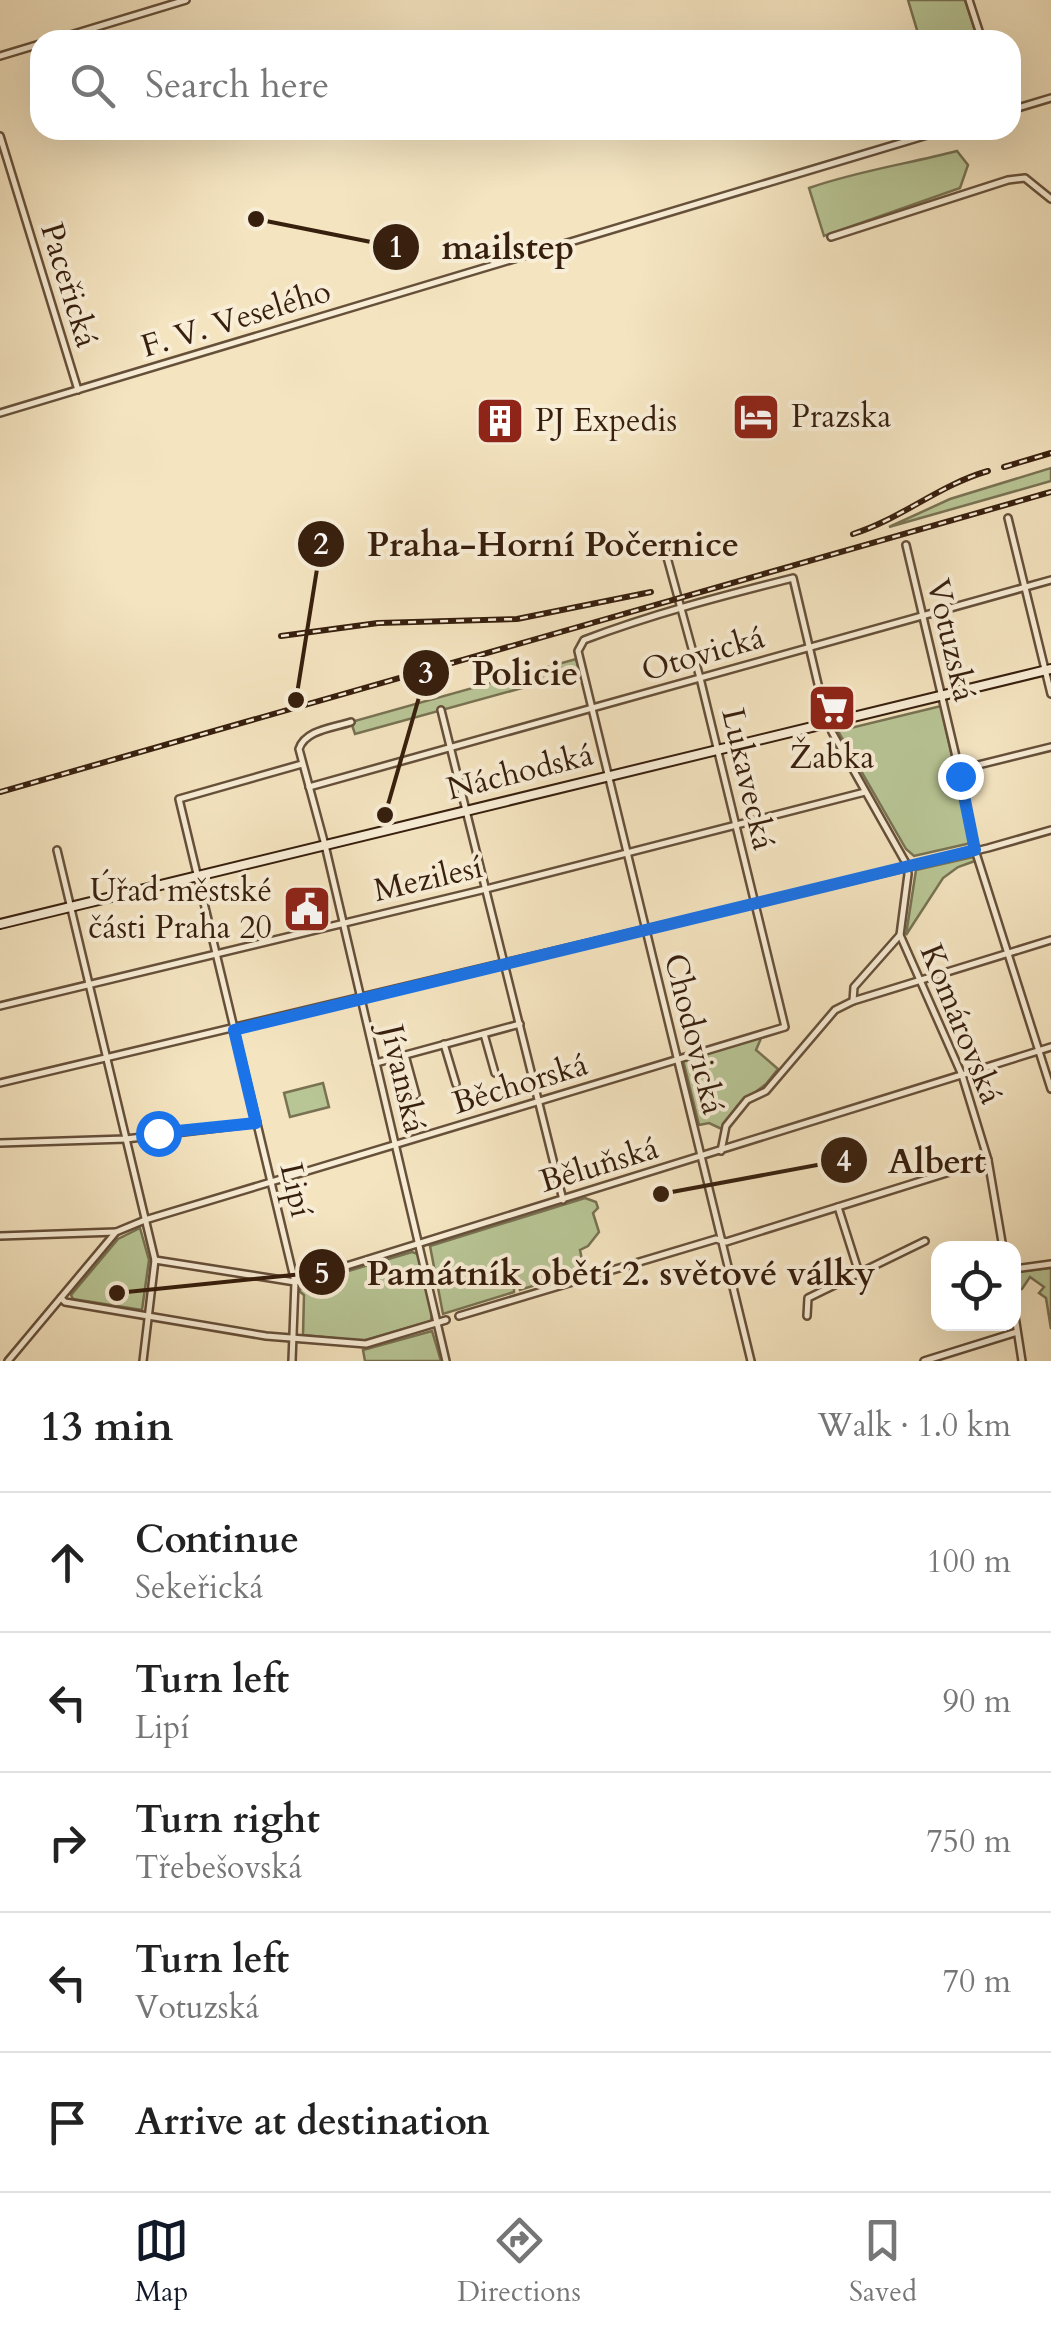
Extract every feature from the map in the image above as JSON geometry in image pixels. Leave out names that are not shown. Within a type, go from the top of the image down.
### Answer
[{"type":"main road","name":"Náchodská","points":[[0,924],[1048,670]]},
{"type":"street","points":[[87,30],[186,0]]},
{"type":"street","points":[[969,0],[979,30]]},
{"type":"street","points":[[0,56],[30,47]]},
{"type":"street","points":[[1021,107],[1051,98]]},
{"type":"street","name":"Paceřická","points":[[0,136],[78,390]]},
{"type":"street","name":"F. V. Veselého","points":[[0,413],[911,140]]},
{"type":"street","points":[[832,237],[1008,180],[1025,178],[1051,198]]},
{"type":"street","points":[[1008,518],[1051,694]]},
{"type":"street","name":"Votuzská","points":[[906,545],[957,761],[962,768],[975,850],[1051,1089]]},
{"type":"street","name":"Lukavecká","points":[[665,550],[785,1027],[677,1060]]},
{"type":"street","points":[[681,607],[793,578],[829,723],[907,865],[900,935],[854,987],[854,1002]]},
{"type":"street","name":"Otovická","points":[[309,788],[1051,580]]},
{"type":"street","name":"Chodovická","points":[[681,607],[584,640],[578,652],[751,1361]]},
{"type":"street","points":[[441,710],[562,1200]]},
{"type":"street","name":"Jívanská","points":[[351,722],[308,735],[299,749],[446,1361]]},
{"type":"street","points":[[962,768],[1051,747]]},
{"type":"street","name":"Lipí","points":[[292,1361],[294,1282],[179,798],[302,764]]},
{"type":"street","name":"Mezilesí","points":[[0,1006],[486,889],[865,792]]},
{"type":"street","points":[[0,1084],[1051,830]]},
{"type":"street","points":[[58,850],[155,1260],[143,1361]]},
{"type":"street","name":"Komárovská","points":[[900,935],[962,1074],[988,1160],[1002,1241]]},
{"type":"street","points":[[721,1151],[728,1123],[747,1100],[766,1091],[835,1010],[1051,940]]},
{"type":"street","points":[[376,1063],[520,1024]]},
{"type":"street","points":[[484,1034],[495,1073]]},
{"type":"street","points":[[444,1044],[456,1084]]},
{"type":"street","name":"Běluňská","points":[[155,1260],[294,1282],[1051,1047]]},
{"type":"street","points":[[405,1055],[416,1095]]},
{"type":"street","name":"Běchorská","points":[[116,1232],[677,1060]]},
{"type":"street","points":[[0,1142],[126,1139],[256,1123]]},
{"type":"street","points":[[459,1316],[988,1160]]},
{"type":"street","points":[[838,1207],[859,1272]]},
{"type":"street","points":[[0,1236],[116,1232]]},
{"type":"street","points":[[8,1361],[116,1232]]},
{"type":"street","points":[[807,1316],[808,1298],[925,1241]]},
{"type":"street","points":[[1021,1268],[1051,1264]]},
{"type":"street","points":[[61,1298],[65,1302],[149,1318],[293,1339],[366,1344],[446,1320]]},
{"type":"street","points":[[924,1361],[1017,1332],[1022,1361]]},
{"type":"green space","points":[[908,0],[965,0],[975,30],[917,30]]},
{"type":"green space","points":[[957,151],[968,165],[960,188],[824,236],[809,188]]},
{"type":"green space","points":[[1051,468],[1051,481],[889,527],[950,499]]},
{"type":"green space","points":[[576,659],[580,672],[355,734],[351,722]]},
{"type":"green space","points":[[941,706],[971,843],[914,856],[906,849],[838,731]]},
{"type":"green space","points":[[973,857],[975,861],[943,878],[906,935],[916,870]]},
{"type":"green space","points":[[762,1036],[756,1050],[778,1069],[766,1084],[737,1106],[724,1130],[709,1123],[699,1125],[683,1060]]},
{"type":"green space","points":[[323,1083],[329,1107],[290,1117],[284,1093]]},
{"type":"green space","points":[[585,1198],[596,1202],[598,1208],[593,1213],[599,1232],[580,1250],[584,1270],[520,1290],[519,1286],[514,1287],[514,1292],[443,1314],[430,1246]]},
{"type":"green space","points":[[140,1228],[149,1260],[142,1310],[73,1299],[71,1295],[118,1239]]},
{"type":"green space","points":[[412,1252],[418,1254],[431,1321],[362,1341],[303,1335],[304,1295],[299,1291],[305,1284]]},
{"type":"green space","points":[[1051,1268],[1051,1329],[1046,1298],[1039,1293],[1044,1287],[1030,1277],[1021,1289],[1021,1271]]},
{"type":"green space","points":[[432,1331],[441,1361],[365,1361],[363,1350]]},
{"type":"railway","points":[[1004,467],[1051,453]]},
{"type":"railway","points":[[853,534],[988,471]]},
{"type":"railway","points":[[0,792],[1051,492]]},
{"type":"railway","points":[[281,636],[378,623],[517,619],[651,592]]},
{"type":"place","name":"mailstep","points":[[256,219]]},
{"type":"place","name":"Prazska","points":[[756,417]]},
{"type":"place","name":"PJ Expedis","points":[[500,421]]},
{"type":"place","name":"Praha-Horní Počernice","points":[[296,700]]},
{"type":"place","name":"Žabka","points":[[832,708]]},
{"type":"place","name":"Policie","points":[[385,815]]},
{"type":"place","name":"Úřad městské části Praha 20","points":[[307,909]]},
{"type":"place","name":"Albert","points":[[661,1194]]},
{"type":"place","name":"Památník obětí 2. světové války","points":[[117,1293]]},
{"type":"route","points":[[158,1133],[256,1123],[234,1030],[975,850],[960,776]]}]
